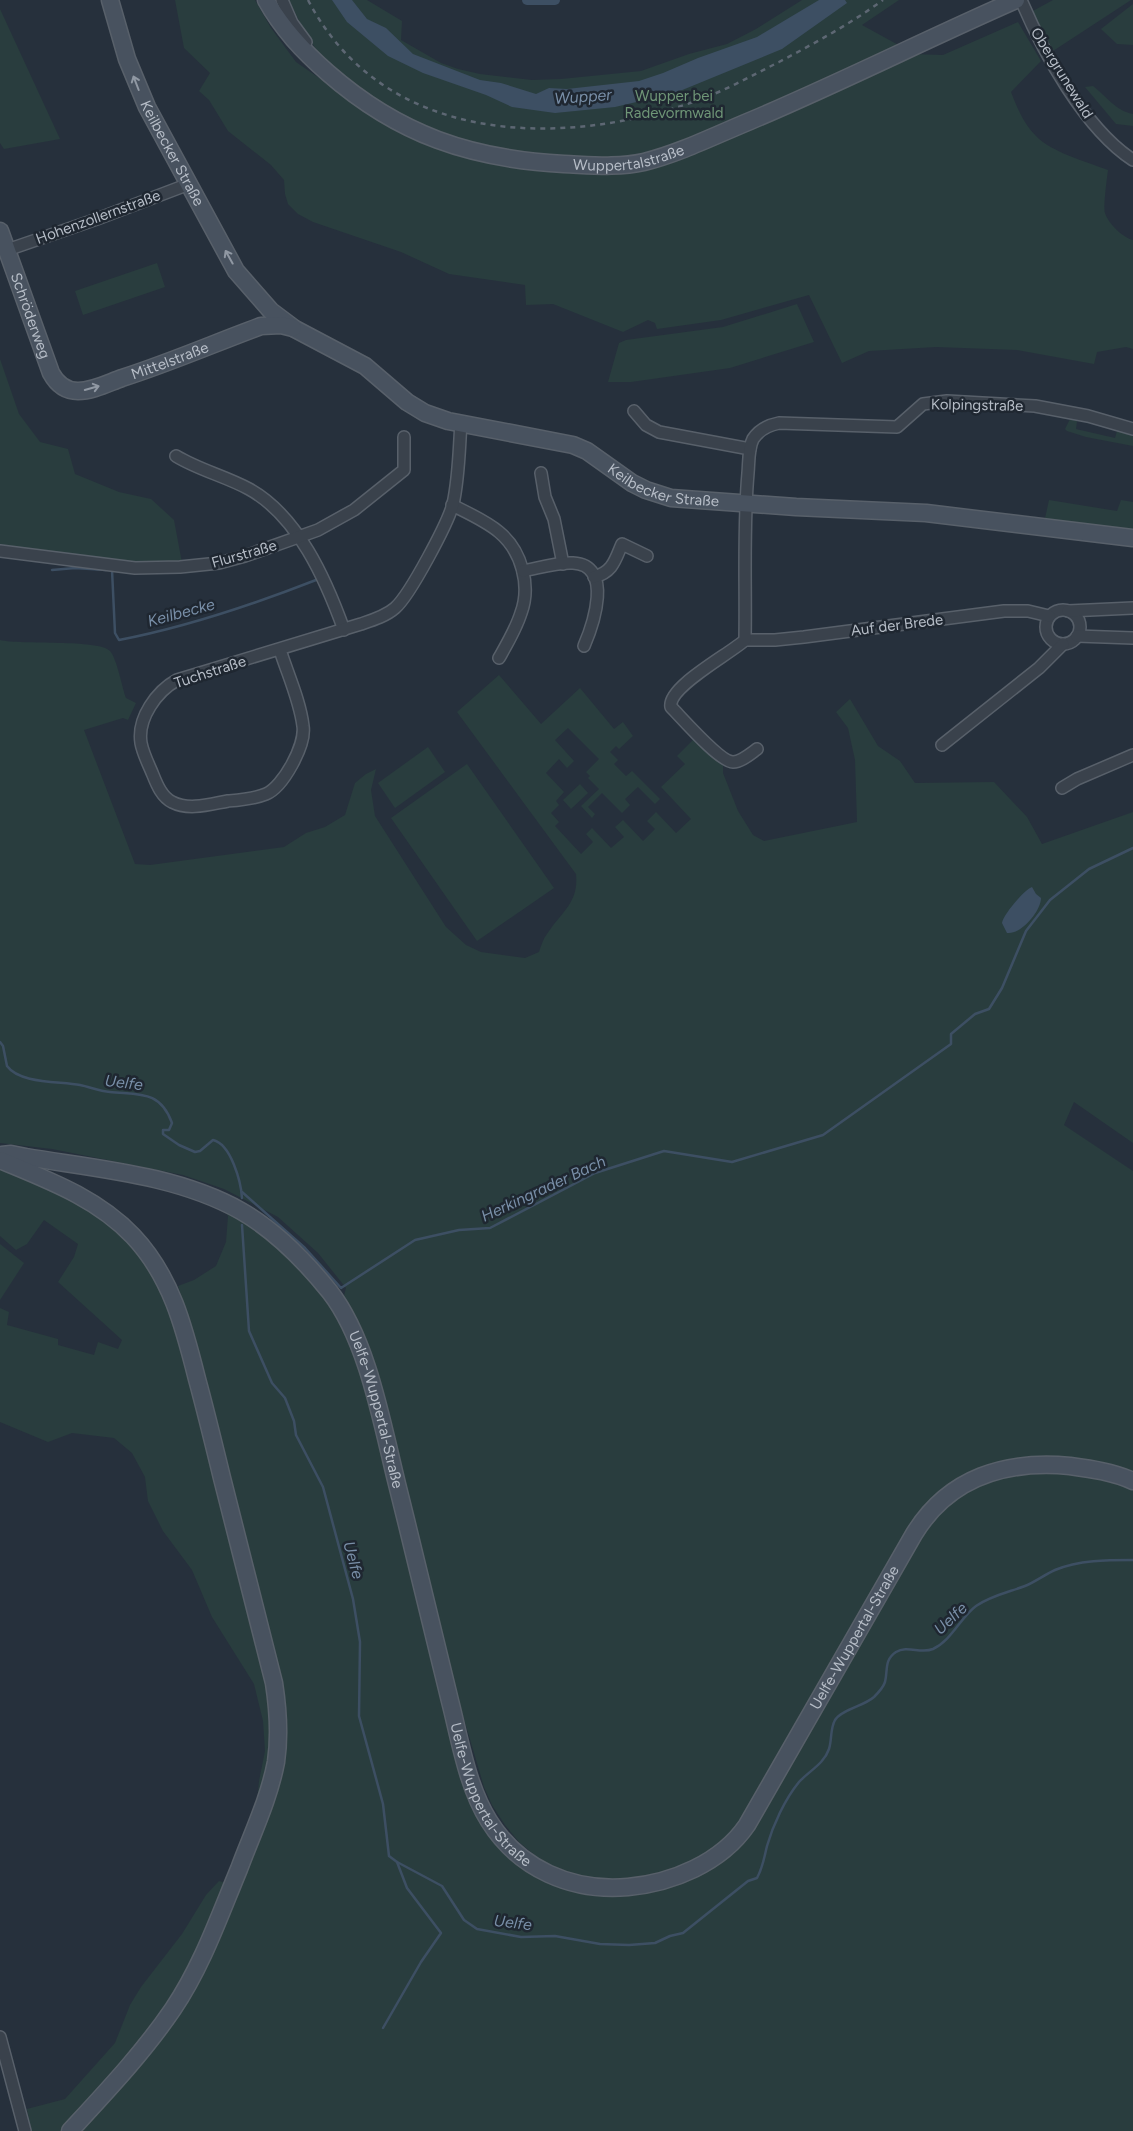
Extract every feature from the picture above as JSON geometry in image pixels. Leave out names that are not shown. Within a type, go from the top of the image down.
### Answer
[{"type":"main road","name":"Keilbecker Straße","points":[[110,0],[127,59],[140,93],[236,271],[257,297],[276,315],[295,329],[365,366],[418,410],[461,423],[574,444],[588,451],[632,483],[662,496],[681,500],[926,513],[1126,538]]},
{"type":"main road","name":"Wuppertalstraße","points":[[266,0],[290,36],[340,84],[374,109],[409,129],[437,140],[479,152],[519,160],[585,165],[624,165],[670,154],[807,97],[1016,0]]},
{"type":"main road","name":"Schröderweg","points":[[0,231],[51,373]]},
{"type":"main road","points":[[253,329],[259,314],[257,297]]},
{"type":"main road","name":"Mittelstraße","points":[[51,373],[57,383],[65,388],[76,391],[88,390],[148,370],[253,329],[270,325],[295,329]]},
{"type":"main road","name":"Uelfe-Wuppertal-Straße","points":[[0,1160],[2,1155],[6,1154],[26,1157],[161,1181],[202,1194],[242,1212],[276,1236],[331,1293],[343,1313],[363,1356],[385,1436],[456,1726],[478,1799],[490,1822],[514,1851],[534,1867],[565,1881],[590,1886],[618,1888],[662,1880],[686,1872],[710,1860],[735,1840],[747,1825],[923,1519],[946,1496],[983,1475],[1027,1466],[1048,1465],[1090,1469],[1104,1471],[1133,1481]]},
{"type":"main road","points":[[0,1160],[61,1186],[107,1212],[141,1245],[166,1284],[180,1318],[194,1367],[267,1655],[278,1712],[278,1749],[269,1788],[244,1856],[198,1964],[176,2004],[153,2036],[70,2131]]},
{"type":"street","points":[[282,0],[292,23],[308,44],[306,53]]},
{"type":"street","name":"Obergrunewald","points":[[1021,0],[1042,45],[1071,92],[1100,132],[1119,151],[1133,160]]},
{"type":"street","name":"Hohenzollernstraße","points":[[7,250],[189,184]]},
{"type":"street","name":"Kolpingstraße","points":[[750,449],[754,438],[774,424],[893,428],[900,426],[920,406],[937,401],[1035,406],[1088,416],[1133,429]]},
{"type":"street","points":[[634,411],[646,425],[659,432],[750,449],[745,504],[745,640],[736,649],[683,685],[672,697],[670,703],[678,715],[726,760],[736,762],[757,749]]},
{"type":"street","name":"Tuchstraße","points":[[280,650],[294,693],[303,730],[295,756],[280,782],[267,794],[241,800],[189,806],[179,805],[168,800],[156,781],[141,743],[144,721],[158,695],[177,680],[344,630],[383,616],[400,603],[439,536],[452,506],[457,480],[461,423]]},
{"type":"street","name":"Flurstraße","points":[[0,551],[36,554],[111,566],[180,567],[232,560],[318,530],[354,510],[404,470],[404,437]]},
{"type":"street","points":[[176,456],[199,469],[241,485],[258,495],[271,506],[298,537],[320,570],[344,630]]},
{"type":"street","points":[[541,473],[545,497],[554,519],[563,564]]},
{"type":"street","points":[[452,506],[500,532],[513,549],[523,571],[525,593],[522,612],[499,658]]},
{"type":"street","points":[[594,577],[604,575],[610,569],[622,544],[647,556]]},
{"type":"street","points":[[523,571],[563,564],[579,564],[594,577],[597,594],[596,613],[584,646]]},
{"type":"street","name":"Auf der Brede","points":[[745,640],[775,640],[804,637],[1004,611],[1028,611],[1049,616],[1060,610],[1133,608]]},
{"type":"street","points":[[1049,616],[1046,626],[1047,634],[1055,642],[1063,644],[1071,642],[1077,636],[1079,623],[1075,615],[1068,611]]},
{"type":"street","points":[[1077,636],[1133,638]]},
{"type":"street","points":[[942,745],[1039,668],[1063,644]]},
{"type":"street","points":[[1062,788],[1077,779],[1133,755]]},
{"type":"street","points":[[0,2037],[25,2131]]},
{"type":"green space","points":[[175,0],[255,0],[271,28],[296,62],[386,124],[429,146],[510,164],[620,168],[910,54],[943,55],[1018,22],[1041,61],[1011,92],[1021,116],[1036,136],[1051,147],[1108,170],[1105,213],[1116,230],[1133,240],[1133,349],[1126,347],[1097,352],[1094,364],[1017,350],[936,347],[869,351],[842,363],[809,295],[721,320],[657,329],[655,323],[648,320],[623,332],[553,304],[526,305],[525,285],[449,274],[401,252],[313,222],[298,214],[288,204],[284,180],[271,165],[228,131],[209,100],[199,91],[210,73],[184,48]]},
{"type":"green space","name":"Wupper bei Radevormwald","points":[[289,0],[367,0],[402,21],[401,40],[441,63],[480,74],[532,80],[641,71],[689,54],[727,44],[756,29],[802,0],[899,0],[862,25],[902,47],[682,146],[625,160],[517,154],[423,130],[369,101],[322,58],[305,33]]},
{"type":"green space","points":[[1053,0],[1131,0],[1053,51],[1031,12]]},
{"type":"green space","points":[[1133,4],[1133,45],[1117,44],[1101,29]]},
{"type":"green space","points":[[0,9],[60,139],[4,149],[0,143]]},
{"type":"green space","points":[[1093,86],[1121,110],[1133,114],[1133,126],[1116,124],[1085,87]]},
{"type":"green space","points":[[157,263],[165,287],[83,315],[75,291]]},
{"type":"green space","points":[[797,304],[814,342],[730,368],[631,382],[608,382],[619,343],[626,340],[723,327]]},
{"type":"green space","points":[[0,359],[19,414],[40,442],[68,449],[75,474],[119,492],[151,499],[174,520],[183,568],[0,551]]},
{"type":"green space","points":[[1070,419],[1077,421],[1076,429],[1115,438],[1117,431],[1133,435],[1133,446],[1086,437],[1067,431],[1065,429]]},
{"type":"green space","points":[[1049,500],[1117,511],[1121,500],[1133,502],[1133,532],[1044,523]]},
{"type":"green space","points":[[0,640],[91,645],[103,647],[113,655],[126,698],[136,703],[128,720],[123,718],[84,730],[135,864],[150,865],[284,847],[306,833],[325,827],[345,815],[355,783],[376,769],[371,790],[375,816],[446,927],[466,945],[481,952],[525,958],[539,952],[552,926],[572,900],[576,884],[576,874],[457,712],[499,675],[541,724],[580,688],[614,729],[623,722],[633,736],[619,749],[616,746],[610,752],[618,760],[614,764],[626,776],[632,771],[660,799],[655,804],[638,787],[625,799],[630,805],[622,813],[602,793],[588,807],[595,814],[592,818],[581,806],[599,789],[588,778],[590,776],[586,772],[599,759],[568,728],[555,740],[574,761],[567,768],[559,759],[546,773],[564,792],[556,801],[559,805],[551,813],[559,822],[555,826],[581,854],[593,842],[586,834],[592,828],[611,848],[624,837],[615,827],[623,820],[643,841],[655,829],[647,821],[656,812],[676,833],[691,819],[661,787],[685,764],[677,756],[694,739],[720,756],[723,773],[738,811],[753,835],[764,841],[857,822],[855,760],[848,728],[836,712],[850,699],[878,746],[900,761],[915,783],[994,782],[1027,817],[1042,844],[1133,812],[1133,1143],[1074,1102],[1064,1125],[1133,1171],[1133,1477],[1068,1460],[946,1491],[746,1824],[694,1864],[626,1883],[570,1875],[543,1862],[519,1842],[505,1825],[492,1805],[484,1787],[342,1304],[346,1288],[318,1253],[278,1217],[224,1189],[183,1175],[52,1149],[0,1143]]},
{"type":"green space","points":[[428,747],[445,772],[395,808],[378,783]]},
{"type":"green space","points":[[467,764],[554,888],[477,941],[391,818]]},
{"type":"green space","points":[[580,784],[588,793],[571,809],[563,800]]},
{"type":"green space","points":[[0,1167],[60,1193],[98,1215],[116,1229],[145,1260],[157,1281],[174,1319],[272,1704],[268,1773],[256,1814],[259,1781],[265,1751],[263,1721],[254,1684],[212,1617],[192,1570],[163,1531],[148,1501],[145,1477],[132,1453],[114,1438],[72,1433],[48,1442],[0,1422],[0,1308],[9,1312],[7,1325],[58,1339],[58,1345],[94,1355],[98,1342],[118,1349],[122,1340],[58,1282],[74,1257],[78,1244],[44,1220],[27,1244],[16,1250],[0,1236]]},
{"type":"green space","points":[[221,1202],[276,1235],[350,1326],[484,1812],[546,1873],[648,1884],[735,1841],[931,1510],[1015,1467],[1133,1481],[1133,2131],[77,2131],[167,2027],[286,1742],[285,1701],[279,1673],[194,1339],[178,1286],[194,1280],[216,1266],[226,1242],[228,1216]]},
{"type":"green space","points":[[0,1244],[24,1263],[0,1300]]},
{"type":"green space","points":[[219,1881],[226,1883],[197,1954],[183,1981],[163,2012],[121,2065],[61,2131],[31,2131],[27,2109],[65,2099],[115,2043],[130,2005],[141,1987],[182,1934],[206,1895]]},
{"type":"water","name":"Wupper","points":[[332,0],[352,0],[367,19],[386,28],[413,54],[480,80],[501,83],[536,94],[549,88],[567,89],[639,81],[757,37],[819,0],[845,0],[847,3],[782,49],[675,93],[615,107],[555,113],[512,107],[486,95],[423,73],[388,56],[347,22]]},
{"type":"water","points":[[1032,887],[1041,898],[1038,909],[1024,926],[1012,933],[1007,933],[1002,923],[1003,919],[1019,898]]},
{"type":"waterway","points":[[527,0],[555,0]]},
{"type":"waterway","name":"Keilbecke","points":[[52,570],[75,568],[106,570]]},
{"type":"waterway","name":"Keilbecke","points":[[112,570],[115,633],[119,640],[169,629],[219,614],[316,580]]},
{"type":"waterway","name":"Herkingrader Bach","points":[[242,1192],[305,1248],[341,1288],[415,1240],[459,1230],[490,1228],[595,1173],[664,1151],[732,1162],[823,1135],[951,1044],[951,1034],[975,1014],[989,1009],[1002,988],[1026,931],[1050,900],[1089,869],[1133,848]]},
{"type":"waterway","name":"Uelfe","points":[[0,1042],[3,1046],[7,1066],[21,1076],[106,1091],[139,1094],[155,1099],[167,1112],[172,1123],[169,1130],[163,1130],[163,1134],[179,1145],[195,1152],[200,1151],[213,1140],[225,1148],[234,1164],[242,1198]]},
{"type":"waterway","name":"Uelfe","points":[[242,1225],[249,1331],[272,1383],[285,1398],[294,1421],[296,1435],[323,1487],[353,1599],[360,1642],[359,1716],[383,1804],[389,1856],[442,1886],[464,1920],[477,1929],[521,1937],[555,1936],[600,1944],[629,1945],[655,1943],[670,1936],[683,1933],[748,1881],[757,1878],[776,1821],[789,1796],[799,1782],[827,1754],[835,1720],[842,1713],[870,1700],[879,1692],[885,1682],[888,1662],[892,1655],[905,1649],[924,1651],[933,1649],[951,1635],[976,1606],[993,1597],[1029,1584],[1055,1570],[1083,1562],[1133,1560]]},
{"type":"waterway","points":[[383,2028],[421,1962],[441,1933],[407,1888],[397,1862]]},
{"type":"railway","points":[[308,0],[340,48],[381,83],[427,108],[478,123],[531,128],[586,126],[640,117],[693,102],[737,84],[806,48],[883,0]]}]
